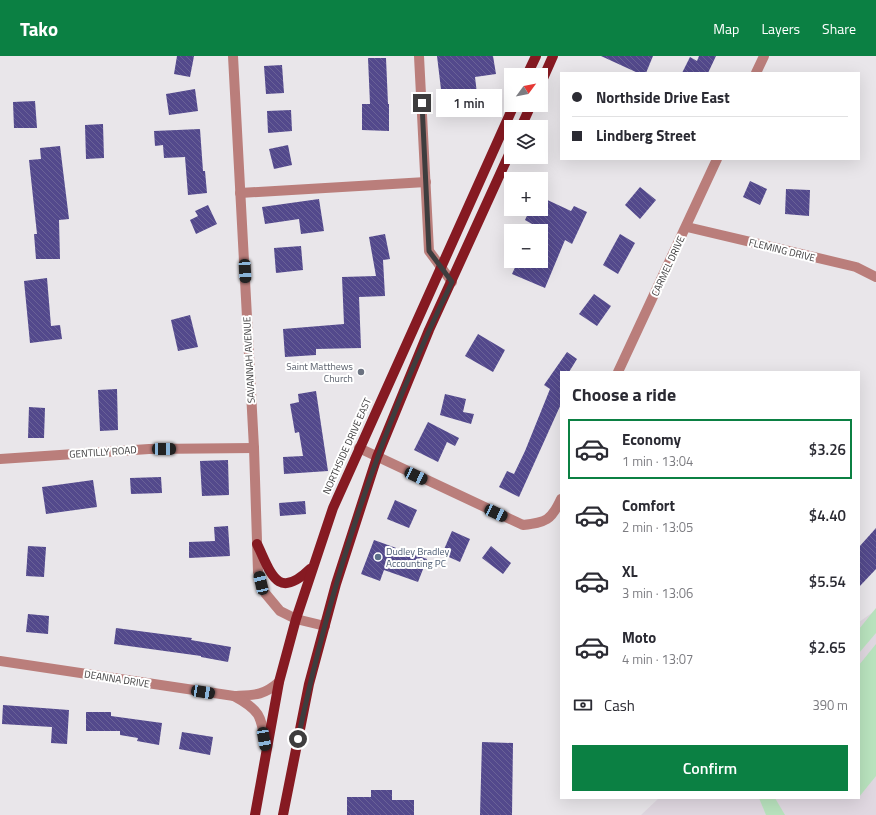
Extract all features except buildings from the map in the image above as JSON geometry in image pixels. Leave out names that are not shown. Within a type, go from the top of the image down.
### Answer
[{"type":"main road","points":[[530,68],[536,56]]},
{"type":"main road","points":[[548,68],[553,56]]},
{"type":"main road","name":"NORTHSIDE DRIVE EAST","points":[[255,815],[278,682],[312,568],[333,508],[511,112]]},
{"type":"main road","points":[[283,815],[309,684],[336,584],[377,457],[429,330],[505,164]]},
{"type":"main road","points":[[257,544],[273,576],[279,582],[288,584],[295,583],[312,568]]},
{"type":"street","name":"SAVANNAH AVENUE","points":[[233,56],[254,448],[258,572],[265,593],[280,611],[296,619],[325,626]]},
{"type":"street","points":[[419,56],[429,251],[452,282]]},
{"type":"street","points":[[756,72],[764,56]]},
{"type":"street","name":"CARMEL DRIVE","points":[[618,371],[717,160]]},
{"type":"street","points":[[240,193],[426,182]]},
{"type":"street","name":"FLEMING DRIVE","points":[[686,227],[856,267],[876,277]]},
{"type":"street","name":"GENTILLY ROAD","points":[[0,459],[149,449],[254,448]]},
{"type":"street","points":[[359,448],[523,525],[542,522],[555,514],[560,502]]},
{"type":"street","name":"DEANNA DRIVE","points":[[0,661],[234,696],[258,695],[268,692],[278,682]]},
{"type":"street","name":"DEANNA DRIVE","points":[[234,696],[258,712],[266,747]]},
{"type":"shaded area","points":[[876,610],[876,815],[641,815],[658,799],[860,799],[860,621]]},
{"type":"green space","points":[[876,608],[876,633],[860,652],[860,628]]},
{"type":"green space","points":[[876,644],[876,776],[860,796],[860,664]]},
{"type":"green space","points":[[759,799],[776,799],[785,815],[766,815]]},
{"type":"place","name":"Saint Matthews Church","points":[[361,372]]},
{"type":"place","name":"Dudley Bradley Accounting PC","points":[[378,557]]},
{"type":"route","points":[[298,739],[309,684],[336,584],[377,457],[429,330],[452,282],[429,251],[422,103]]}]
